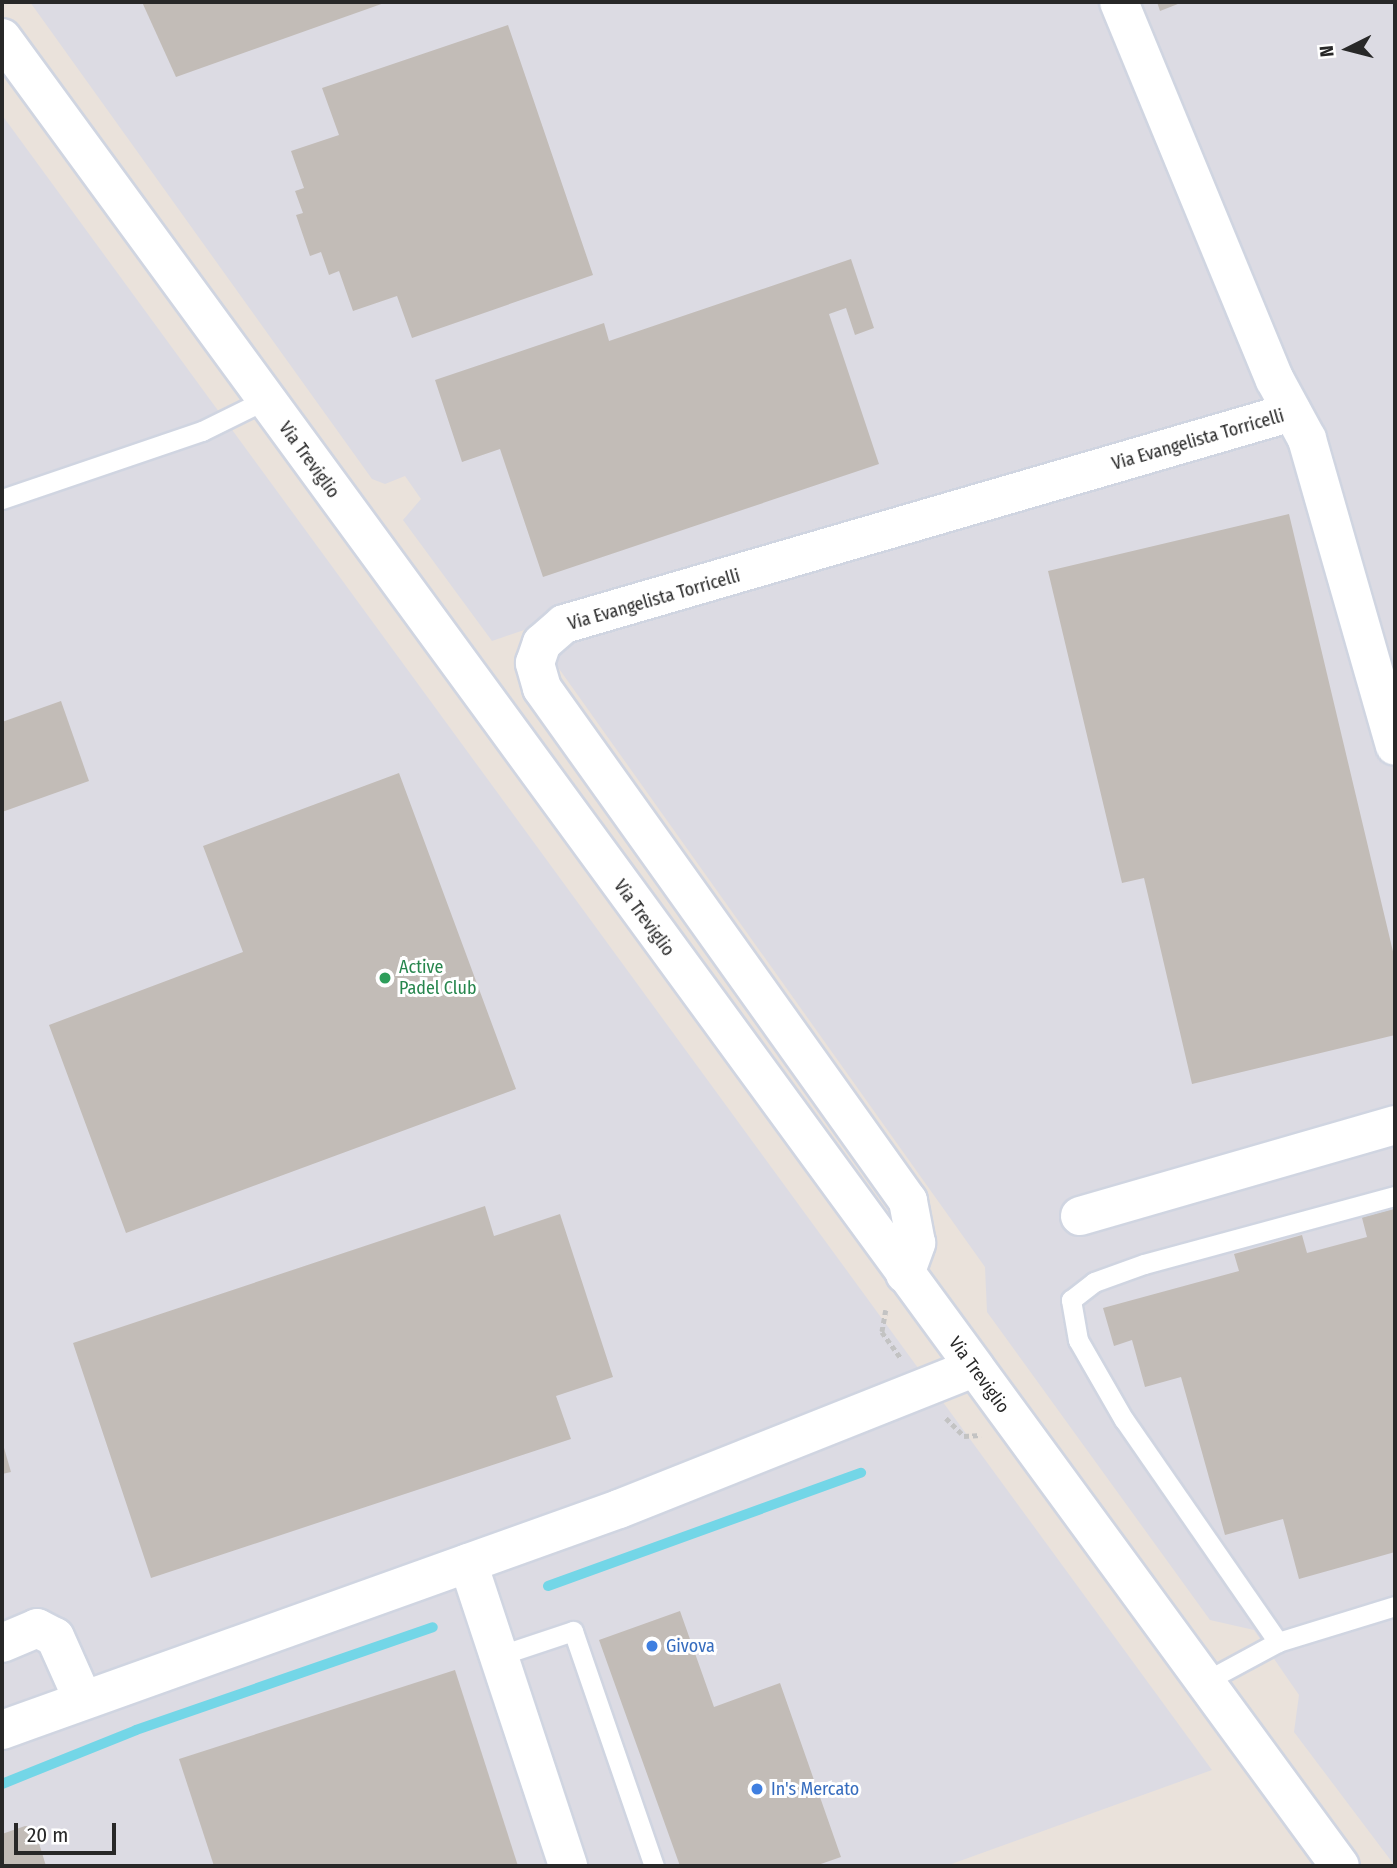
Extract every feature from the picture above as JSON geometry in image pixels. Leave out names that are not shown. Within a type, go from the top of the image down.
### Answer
[{"type":"street","points":[[1119,2],[1292,412],[1307,439],[1395,746]]},
{"type":"street","name":"Via Treviglio","points":[[2,38],[1340,1866]]},
{"type":"street","name":"Via Evangelista Torricelli","points":[[905,1275],[915,1243],[908,1202],[866,1136],[542,688],[535,663],[542,643],[579,620],[1292,412]]},
{"type":"street","points":[[1080,1216],[1395,1125]]},
{"type":"street","points":[[2,1730],[468,1563],[973,1368]]},
{"type":"street","points":[[468,1563],[568,1866]]},
{"type":"street","points":[[2,1643],[37,1628],[55,1637],[83,1700]]},
{"type":"lane","points":[[2,499],[202,431],[265,400]]},
{"type":"lane","points":[[1278,1643],[1124,1420],[1078,1340],[1071,1300],[1094,1282],[1144,1265],[1395,1196]]},
{"type":"lane","points":[[1204,1682],[1278,1643],[1395,1606]]},
{"type":"lane","points":[[498,1656],[573,1631],[654,1866]]},
{"type":"shaded area","points":[[30,2],[1395,2],[1395,1866],[1294,1732],[1299,1695],[1254,1630],[1210,1620],[987,1312],[985,1267],[530,628],[492,641],[403,520],[421,499],[405,476],[385,484],[372,479]]},
{"type":"shaded area","points":[[2,115],[1212,1770],[946,1866],[2,1866]]},
{"type":"building","points":[[142,2],[387,2],[176,77]]},
{"type":"building","points":[[1157,2],[1183,2],[1160,11]]},
{"type":"building","points":[[508,25],[593,275],[412,338],[397,296],[353,311],[339,271],[329,275],[321,252],[310,256],[296,215],[303,213],[295,191],[304,188],[291,151],[339,135],[322,88]]},
{"type":"building","points":[[851,259],[874,328],[855,335],[846,308],[829,314],[879,464],[543,577],[500,449],[462,462],[435,380],[604,323],[609,341]]},
{"type":"building","points":[[1289,514],[1395,960],[1395,1035],[1192,1084],[1144,878],[1122,883],[1048,571]]},
{"type":"building","points":[[61,701],[89,781],[2,812],[2,722]]},
{"type":"building","points":[[399,773],[516,1089],[126,1233],[49,1025],[243,952],[203,846]]},
{"type":"building","points":[[1395,1204],[1395,1552],[1299,1579],[1283,1519],[1225,1535],[1181,1377],[1145,1387],[1132,1340],[1114,1346],[1103,1308],[1239,1271],[1234,1254],[1302,1235],[1307,1253],[1367,1237],[1361,1214]]},
{"type":"building","points":[[485,1206],[494,1236],[560,1214],[613,1377],[556,1396],[571,1439],[151,1578],[73,1343]]},
{"type":"building","points":[[2,1441],[11,1472],[2,1474]]},
{"type":"building","points":[[680,1611],[714,1707],[780,1683],[841,1857],[815,1866],[680,1866],[599,1640]]},
{"type":"building","points":[[455,1670],[518,1866],[214,1866],[179,1759]]},
{"type":"building","points":[[25,1826],[34,1827],[46,1866],[2,1866],[2,1834]]},
{"type":"waterway","points":[[548,1586],[861,1473]]},
{"type":"waterway","points":[[2,1784],[136,1730],[433,1627]]},
{"type":"place","name":"Active Padel Club","points":[[385,978]]},
{"type":"place","name":"Givova","points":[[652,1646]]},
{"type":"place","name":"In's Mercato","points":[[757,1789]]}]
